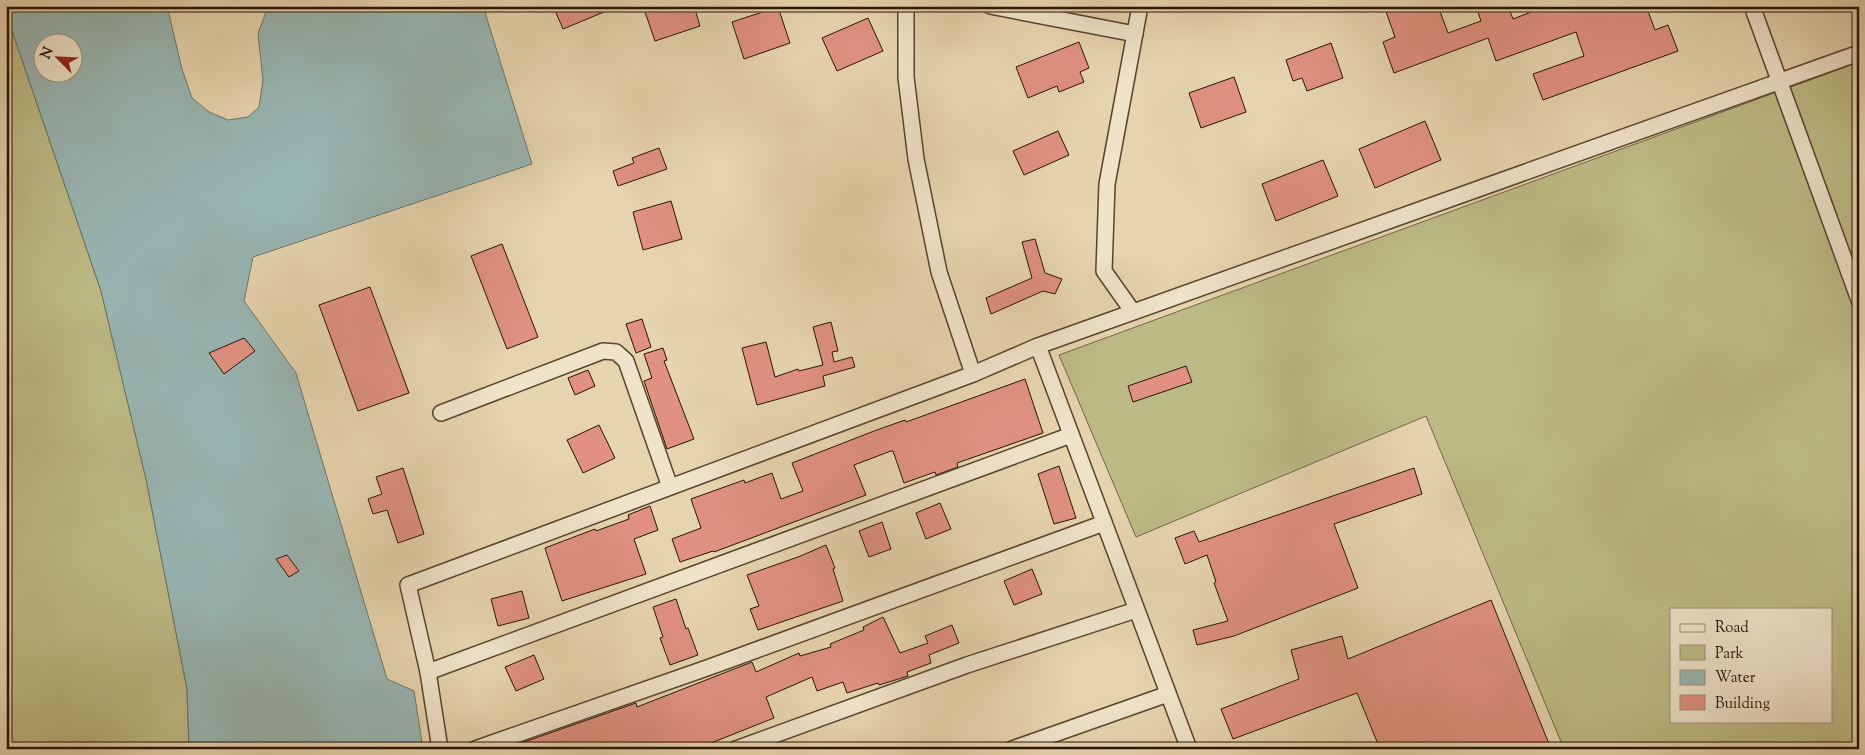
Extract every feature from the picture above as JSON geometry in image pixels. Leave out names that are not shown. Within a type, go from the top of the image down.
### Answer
[{"type":"street","points":[[906,6],[906,77],[916,159],[939,272],[973,374]]},
{"type":"street","points":[[990,6],[1135,34]]},
{"type":"street","points":[[1133,312],[1104,271],[1107,184],[1140,6]]},
{"type":"street","points":[[1752,6],[1859,300]]},
{"type":"street","points":[[440,749],[428,672],[408,585],[973,374],[1038,346],[1859,53]]},
{"type":"street","points":[[1038,346],[1190,749]]},
{"type":"street","points":[[441,413],[603,351],[616,352],[626,360],[670,487]]},
{"type":"street","points":[[428,672],[1072,436]]},
{"type":"street","points":[[474,749],[707,668],[1104,524]]},
{"type":"street","points":[[736,749],[968,666],[1136,610]]},
{"type":"street","points":[[1012,749],[1168,694]]},
{"type":"green space","points":[[6,13],[101,291],[146,479],[187,689],[189,749],[6,749]]},
{"type":"green space","points":[[1859,62],[1859,749],[1564,749],[1426,416],[1136,537],[1059,355]]},
{"type":"water","points":[[6,6],[167,6],[182,69],[192,98],[209,112],[228,120],[248,117],[259,107],[263,80],[258,34],[268,6],[483,6],[532,164],[253,257],[244,301],[296,373],[387,679],[414,691],[423,749],[189,749],[187,689],[146,479],[101,291],[6,13]]},
{"type":"building","points":[[553,6],[616,6],[616,7],[563,29]]},
{"type":"building","points":[[643,6],[694,6],[700,26],[655,41]]},
{"type":"building","points":[[1384,6],[1438,6],[1448,33],[1481,21],[1476,6],[1508,6],[1513,19],[1547,6],[1646,6],[1655,30],[1668,25],[1678,51],[1543,100],[1533,74],[1584,56],[1576,32],[1496,61],[1488,38],[1394,73],[1383,42],[1395,37]]},
{"type":"building","points":[[778,7],[790,43],[744,59],[732,22]]},
{"type":"building","points":[[868,18],[883,51],[837,71],[822,38]]},
{"type":"building","points":[[1079,42],[1089,68],[1080,72],[1084,82],[1059,92],[1057,86],[1028,98],[1016,67]]},
{"type":"building","points":[[1331,43],[1343,78],[1307,91],[1302,78],[1293,81],[1286,60]]},
{"type":"building","points":[[1234,77],[1246,112],[1201,128],[1189,93]]},
{"type":"building","points":[[1425,121],[1441,160],[1375,188],[1359,149]]},
{"type":"building","points":[[1058,131],[1069,155],[1024,175],[1013,151]]},
{"type":"building","points":[[659,148],[667,169],[618,186],[613,171],[634,163],[632,158]]},
{"type":"building","points":[[1323,160],[1338,196],[1276,221],[1262,184]]},
{"type":"building","points":[[671,201],[682,239],[643,250],[633,212]]},
{"type":"building","points":[[1035,239],[1045,273],[1062,279],[1055,294],[1043,291],[991,314],[986,298],[1032,278],[1022,242]]},
{"type":"building","points":[[502,244],[538,337],[507,349],[471,256]]},
{"type":"building","points":[[370,287],[409,393],[358,411],[319,305]]},
{"type":"building","points":[[642,319],[651,347],[636,353],[626,324]]},
{"type":"building","points":[[831,322],[838,351],[832,352],[834,362],[852,357],[855,367],[823,376],[825,386],[757,405],[742,348],[766,342],[775,377],[798,369],[799,371],[823,365],[813,327]]},
{"type":"building","points":[[244,338],[255,351],[224,374],[209,353]]},
{"type":"building","points":[[663,348],[667,360],[664,361],[694,439],[667,449],[644,381],[652,378],[644,354]]},
{"type":"building","points":[[1186,366],[1192,382],[1133,402],[1128,386]]},
{"type":"building","points":[[588,370],[595,386],[575,395],[568,378]]},
{"type":"building","points":[[1025,379],[1043,433],[957,463],[958,467],[936,475],[935,472],[904,483],[893,451],[891,451],[854,465],[866,495],[714,552],[680,562],[672,539],[701,528],[691,499],[744,480],[745,483],[772,473],[781,499],[803,491],[792,463],[874,431],[905,420],[906,422]]},
{"type":"building","points":[[599,425],[615,458],[583,473],[567,440]]},
{"type":"building","points":[[1059,466],[1076,518],[1054,524],[1038,474]]},
{"type":"building","points":[[403,468],[424,534],[398,543],[387,510],[373,514],[368,499],[382,494],[376,477]]},
{"type":"building","points":[[1414,468],[1422,494],[1334,524],[1358,588],[1234,636],[1197,645],[1193,630],[1228,621],[1214,583],[1216,582],[1207,555],[1185,564],[1175,538],[1194,531],[1199,542]]},
{"type":"building","points":[[940,503],[951,529],[926,539],[916,513]]},
{"type":"building","points":[[650,506],[658,530],[634,539],[646,574],[562,601],[545,548],[595,529],[596,531],[629,519],[628,515]]},
{"type":"building","points":[[882,522],[891,549],[869,557],[859,531]]},
{"type":"building","points":[[826,545],[835,568],[833,569],[843,601],[758,630],[750,609],[759,606],[747,575]]},
{"type":"building","points":[[287,555],[299,571],[289,577],[276,559]]},
{"type":"building","points":[[1032,569],[1042,594],[1014,605],[1004,581]]},
{"type":"building","points":[[522,591],[529,618],[498,626],[491,599]]},
{"type":"building","points":[[676,599],[686,629],[688,628],[698,655],[670,665],[660,638],[663,637],[653,607]]},
{"type":"building","points":[[1491,600],[1551,749],[1380,749],[1357,693],[1233,739],[1221,709],[1299,679],[1291,650],[1342,636],[1348,659]]},
{"type":"building","points":[[883,617],[900,653],[928,643],[925,636],[952,625],[959,643],[929,655],[931,663],[907,672],[908,676],[847,693],[843,682],[817,691],[812,677],[766,697],[774,718],[696,749],[504,749],[636,703],[637,707],[752,662],[756,672],[799,653],[800,656],[831,647],[830,644],[864,630],[863,627]]},
{"type":"building","points":[[534,655],[544,679],[516,691],[505,667]]}]
